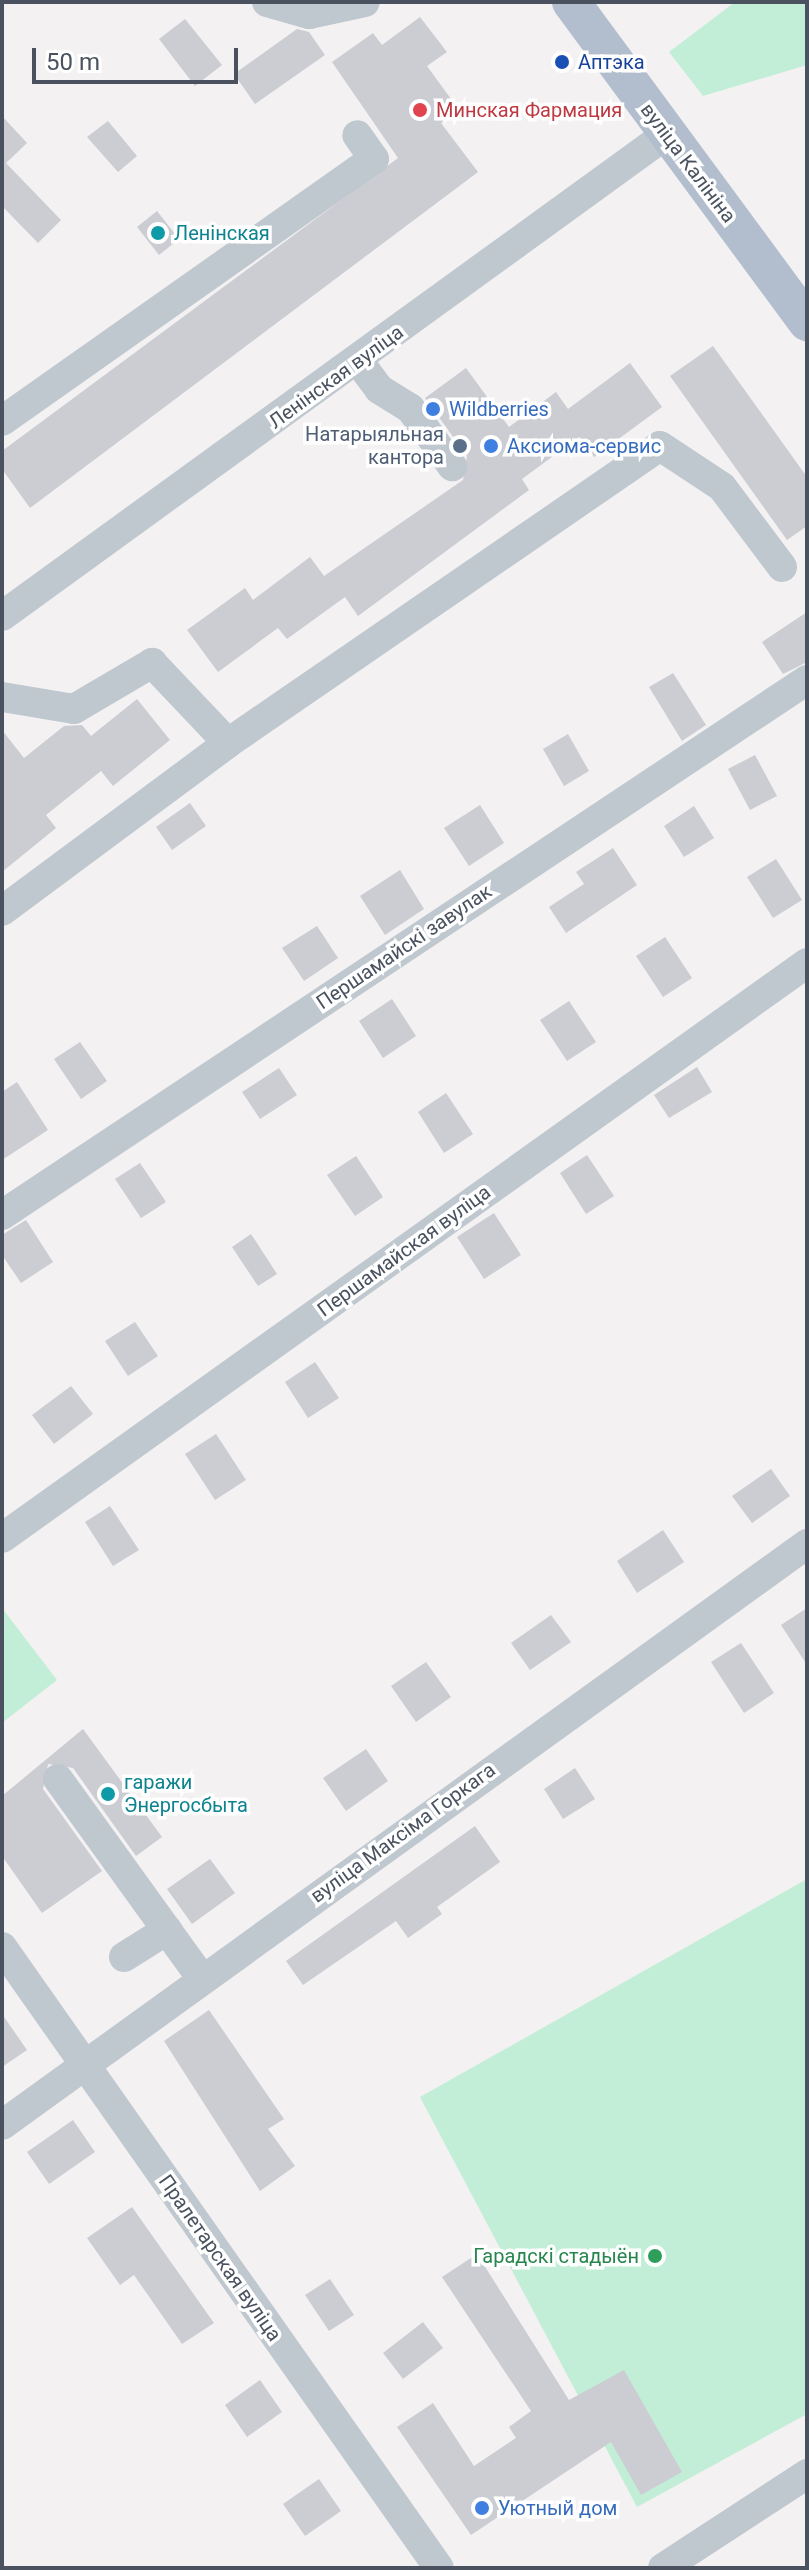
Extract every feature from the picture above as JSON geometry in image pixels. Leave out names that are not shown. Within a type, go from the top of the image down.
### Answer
[{"type":"main road","name":"вуліца Калініна","points":[[571,2],[807,322]]},
{"type":"street","points":[[267,2],[309,14],[365,2]]},
{"type":"street","name":"Ленінская вуліца","points":[[2,616],[359,362],[667,134]]},
{"type":"street","points":[[2,421],[374,159],[357,135]]},
{"type":"street","points":[[359,362],[379,389],[410,408],[452,466]]},
{"type":"street","points":[[2,911],[228,743],[660,446],[722,487],[782,567]]},
{"type":"street","points":[[2,697],[74,709],[152,663],[228,743]]},
{"type":"street","name":"Першамайскі завулак","points":[[2,1215],[807,680]]},
{"type":"street","name":"Першамайская вуліца","points":[[2,1538],[807,963]]},
{"type":"street","name":"вуліца Максіма Горкага","points":[[2,2125],[81,2061],[807,1544]]},
{"type":"street","points":[[58,1779],[201,1977]]},
{"type":"street","points":[[124,1957],[167,1930]]},
{"type":"street","name":"Пралетарская вуліца","points":[[5,1958],[439,2568]]},
{"type":"street","points":[[663,2568],[807,2474]]},
{"type":"green space","points":[[735,2],[807,2],[807,65],[703,96],[669,52]]},
{"type":"green space","points":[[2,1608],[57,1680],[2,1723]]},
{"type":"green space","name":"Гарадскі стадыён","points":[[807,1879],[807,2414],[637,2507],[420,2097]]},
{"type":"building","points":[[420,17],[447,52],[427,66],[459,110],[441,123],[478,172],[30,508],[2,469],[2,451],[398,158],[332,62],[373,33],[382,45]]},
{"type":"building","points":[[185,19],[222,65],[195,86],[159,39]]},
{"type":"building","points":[[297,29],[309,32],[325,55],[255,104],[234,74]]},
{"type":"building","points":[[2,116],[27,143],[6,163],[61,220],[38,243],[2,206]]},
{"type":"building","points":[[108,121],[137,156],[118,172],[87,137]]},
{"type":"building","name":"Ленінская","points":[[157,211],[179,239],[159,255],[137,227]]},
{"type":"building","points":[[713,346],[807,477],[807,526],[787,540],[670,376]]},
{"type":"building","points":[[630,363],[662,407],[594,457],[579,437],[522,479],[529,490],[358,616],[345,597],[287,639],[278,628],[218,672],[187,630],[245,588],[253,600],[310,557],[324,576],[463,480],[467,456],[425,398],[466,368],[509,427],[556,392],[568,409]]},
{"type":"building","points":[[807,612],[807,662],[783,674],[762,642]]},
{"type":"building","points":[[673,673],[706,725],[682,741],[649,687]]},
{"type":"building","points":[[137,699],[170,740],[113,786],[101,771],[46,815],[56,828],[2,872],[2,730],[24,758],[64,726],[82,725],[91,736]]},
{"type":"building","points":[[568,734],[589,771],[564,786],[543,749]]},
{"type":"building","points":[[755,755],[777,796],[750,810],[728,769]]},
{"type":"building","points":[[190,803],[206,826],[172,850],[156,827]]},
{"type":"building","points":[[480,805],[504,843],[469,866],[444,828]]},
{"type":"building","points":[[694,806],[714,838],[684,857],[664,826]]},
{"type":"building","points":[[613,848],[637,885],[566,933],[549,907],[584,884],[576,872]]},
{"type":"building","points":[[776,859],[802,900],[773,918],[747,877]]},
{"type":"building","points":[[400,870],[424,909],[385,935],[360,896]]},
{"type":"building","points":[[317,926],[338,958],[304,981],[282,948]]},
{"type":"building","points":[[665,937],[692,978],[663,997],[636,956]]},
{"type":"building","points":[[392,999],[416,1036],[383,1058],[359,1021]]},
{"type":"building","points":[[569,1001],[596,1042],[567,1061],[540,1020]]},
{"type":"building","points":[[80,1042],[107,1081],[81,1099],[54,1059]]},
{"type":"building","points":[[697,1067],[712,1092],[669,1118],[654,1095]]},
{"type":"building","points":[[279,1068],[297,1095],[260,1119],[242,1092]]},
{"type":"building","points":[[17,1082],[48,1130],[2,1160],[2,1092]]},
{"type":"building","points":[[446,1093],[473,1134],[444,1153],[418,1112]]},
{"type":"building","points":[[587,1155],[614,1196],[586,1214],[560,1173]]},
{"type":"building","points":[[356,1156],[383,1197],[355,1216],[327,1175]]},
{"type":"building","points":[[140,1163],[166,1202],[141,1218],[115,1179]]},
{"type":"building","points":[[494,1213],[521,1255],[484,1279],[457,1237]]},
{"type":"building","points":[[26,1220],[53,1262],[21,1283],[2,1255],[2,1235]]},
{"type":"building","points":[[251,1234],[277,1274],[258,1286],[232,1247]]},
{"type":"building","points":[[135,1322],[158,1356],[128,1376],[105,1341]]},
{"type":"building","points":[[315,1362],[339,1398],[308,1418],[285,1382]]},
{"type":"building","points":[[71,1386],[93,1414],[54,1444],[32,1415]]},
{"type":"building","points":[[216,1434],[246,1480],[215,1500],[185,1454]]},
{"type":"building","points":[[771,1469],[790,1496],[752,1523],[732,1496]]},
{"type":"building","points":[[110,1506],[139,1550],[113,1566],[85,1522]]},
{"type":"building","points":[[663,1530],[684,1562],[637,1593],[617,1561]]},
{"type":"building","points":[[807,1608],[807,1665],[781,1625]]},
{"type":"building","points":[[551,1615],[571,1642],[530,1670],[511,1643]]},
{"type":"building","points":[[741,1643],[774,1693],[744,1713],[711,1662]]},
{"type":"building","points":[[426,1662],[451,1697],[416,1722],[391,1686]]},
{"type":"building","points":[[83,1729],[162,1837],[136,1856],[73,1768],[48,1764],[43,1789],[102,1871],[42,1913],[2,1856],[2,1796]]},
{"type":"building","points":[[366,1749],[388,1781],[346,1811],[323,1778]]},
{"type":"building","points":[[575,1768],[595,1799],[563,1819],[544,1789]]},
{"type":"building","points":[[475,1826],[500,1862],[437,1907],[442,1914],[408,1938],[396,1921],[303,1985],[286,1961]]},
{"type":"building","points":[[210,1859],[235,1893],[192,1924],[167,1889]]},
{"type":"building","points":[[209,2010],[284,2119],[268,2129],[295,2166],[260,2191],[164,2041]]},
{"type":"building","points":[[2,2014],[27,2050],[2,2067]]},
{"type":"building","points":[[73,2120],[95,2152],[49,2184],[27,2152]]},
{"type":"building","points":[[132,2207],[214,2323],[182,2344],[134,2275],[120,2285],[87,2238]]},
{"type":"building","points":[[477,2254],[569,2400],[624,2370],[682,2472],[641,2495],[611,2442],[471,2535],[397,2427],[433,2403],[474,2466],[516,2438],[509,2427],[531,2411],[442,2277]]},
{"type":"building","points":[[330,2279],[354,2315],[329,2331],[305,2295]]},
{"type":"building","points":[[423,2322],[443,2348],[403,2379],[383,2353]]},
{"type":"building","points":[[260,2380],[282,2412],[247,2437],[225,2405]]},
{"type":"building","points":[[319,2479],[341,2511],[305,2536],[283,2504]]},
{"type":"place","name":"Аптэка","points":[[562,62]]},
{"type":"place","name":"Минская Фармация","points":[[420,110]]},
{"type":"place","name":"Ленінская","points":[[158,233]]},
{"type":"place","name":"Wildberries","points":[[433,409]]},
{"type":"place","name":"Натарыяльная кантора","points":[[460,446]]},
{"type":"place","name":"Аксиома-сервис","points":[[491,446]]},
{"type":"place","name":"гаражи Энергосбыта","points":[[108,1794]]},
{"type":"place","name":"Гарадскі стадыён","points":[[655,2256]]},
{"type":"place","name":"Уютный дом","points":[[482,2508]]}]
